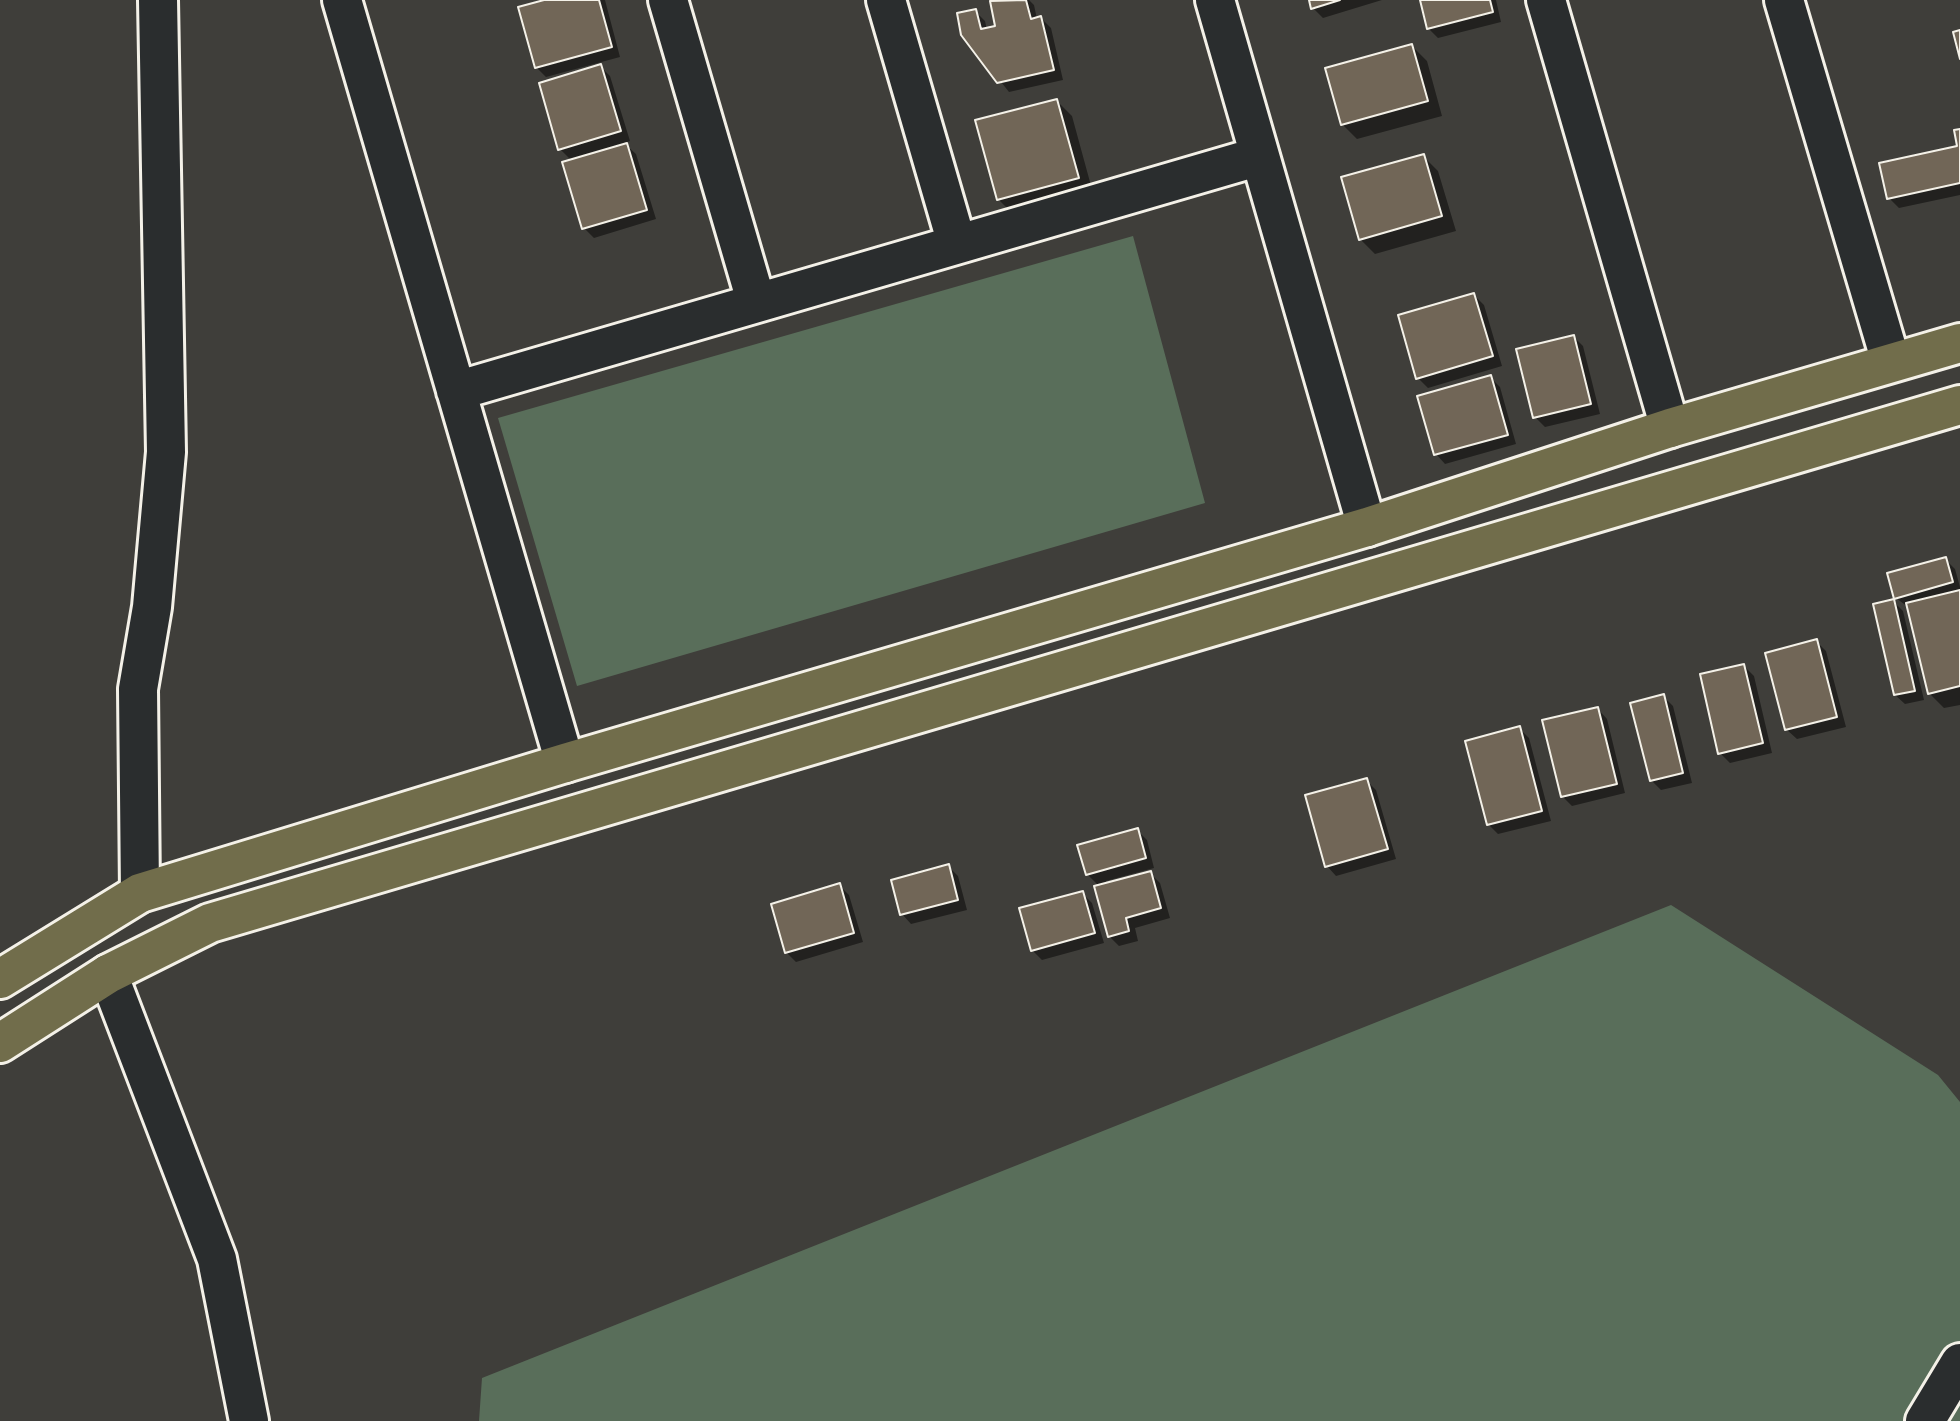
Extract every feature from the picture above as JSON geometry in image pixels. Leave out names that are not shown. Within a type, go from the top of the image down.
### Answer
[{"type":"main road","points":[[0,979],[140,893],[565,764],[1367,527],[1671,428],[1960,343]]},
{"type":"main road","points":[[0,1043],[108,974],[210,923],[1960,405]]},
{"type":"street","points":[[140,893],[138,689],[152,607],[166,452],[158,0]]},
{"type":"street","points":[[342,0],[565,764]]},
{"type":"street","points":[[668,0],[756,301]]},
{"type":"street","points":[[886,0],[957,244]]},
{"type":"street","points":[[1214,0],[1367,527]]},
{"type":"street","points":[[1546,0],[1671,428]]},
{"type":"street","points":[[1784,0],[1891,362]]},
{"type":"street","points":[[456,391],[756,301],[1260,156]]},
{"type":"street","points":[[108,974],[217,1259],[249,1421]]},
{"type":"street","points":[[1926,1421],[1960,1363]]},
{"type":"green space","points":[[1133,236],[1205,503],[577,686],[498,418]]},
{"type":"green space","points":[[1671,905],[1938,1075],[1960,1102],[1960,1421],[479,1421],[482,1378]]},
{"type":"building","points":[[544,0],[599,0],[612,47],[535,68],[518,7]]},
{"type":"building","points":[[1026,0],[1031,19],[1041,16],[1054,70],[997,83],[961,35],[957,13],[976,9],[981,29],[995,26],[990,1]]},
{"type":"building","points":[[1309,0],[1340,0],[1311,9]]},
{"type":"building","points":[[1420,0],[1490,0],[1493,12],[1427,29]]},
{"type":"building","points":[[1960,30],[1960,59],[1953,32]]},
{"type":"building","points":[[1412,44],[1428,101],[1341,125],[1325,68]]},
{"type":"building","points":[[601,64],[621,131],[558,150],[539,83]]},
{"type":"building","points":[[1057,99],[1079,178],[997,200],[975,120]]},
{"type":"building","points":[[1960,129],[1960,183],[1887,199],[1879,163],[1957,146],[1954,130]]},
{"type":"building","points":[[627,143],[647,210],[582,229],[562,162]]},
{"type":"building","points":[[1424,154],[1442,216],[1359,240],[1341,177]]},
{"type":"building","points":[[1474,293],[1493,356],[1416,379],[1398,315]]},
{"type":"building","points":[[1574,335],[1591,404],[1533,418],[1516,349]]},
{"type":"building","points":[[1491,375],[1508,435],[1434,455],[1417,396]]},
{"type":"building","points":[[1946,557],[1953,582],[1894,599],[1887,573]]},
{"type":"building","points":[[1960,590],[1960,686],[1928,694],[1906,603]]},
{"type":"building","points":[[1894,599],[1915,691],[1894,695],[1873,604]]},
{"type":"building","points":[[1817,639],[1837,717],[1785,730],[1765,653]]},
{"type":"building","points":[[1744,664],[1763,743],[1718,754],[1700,674]]},
{"type":"building","points":[[1664,694],[1683,773],[1650,781],[1630,703]]},
{"type":"building","points":[[1598,707],[1617,784],[1561,797],[1542,720]]},
{"type":"building","points":[[1520,726],[1542,811],[1487,825],[1465,741]]},
{"type":"building","points":[[1367,778],[1388,849],[1325,867],[1305,795]]},
{"type":"building","points":[[1138,828],[1146,858],[1086,875],[1077,845]]},
{"type":"building","points":[[949,864],[958,900],[900,915],[891,880]]},
{"type":"building","points":[[1151,871],[1161,908],[1126,918],[1129,931],[1108,937],[1094,886]]},
{"type":"building","points":[[840,883],[854,933],[785,953],[771,904]]},
{"type":"building","points":[[1083,891],[1095,933],[1031,951],[1019,908]]}]
